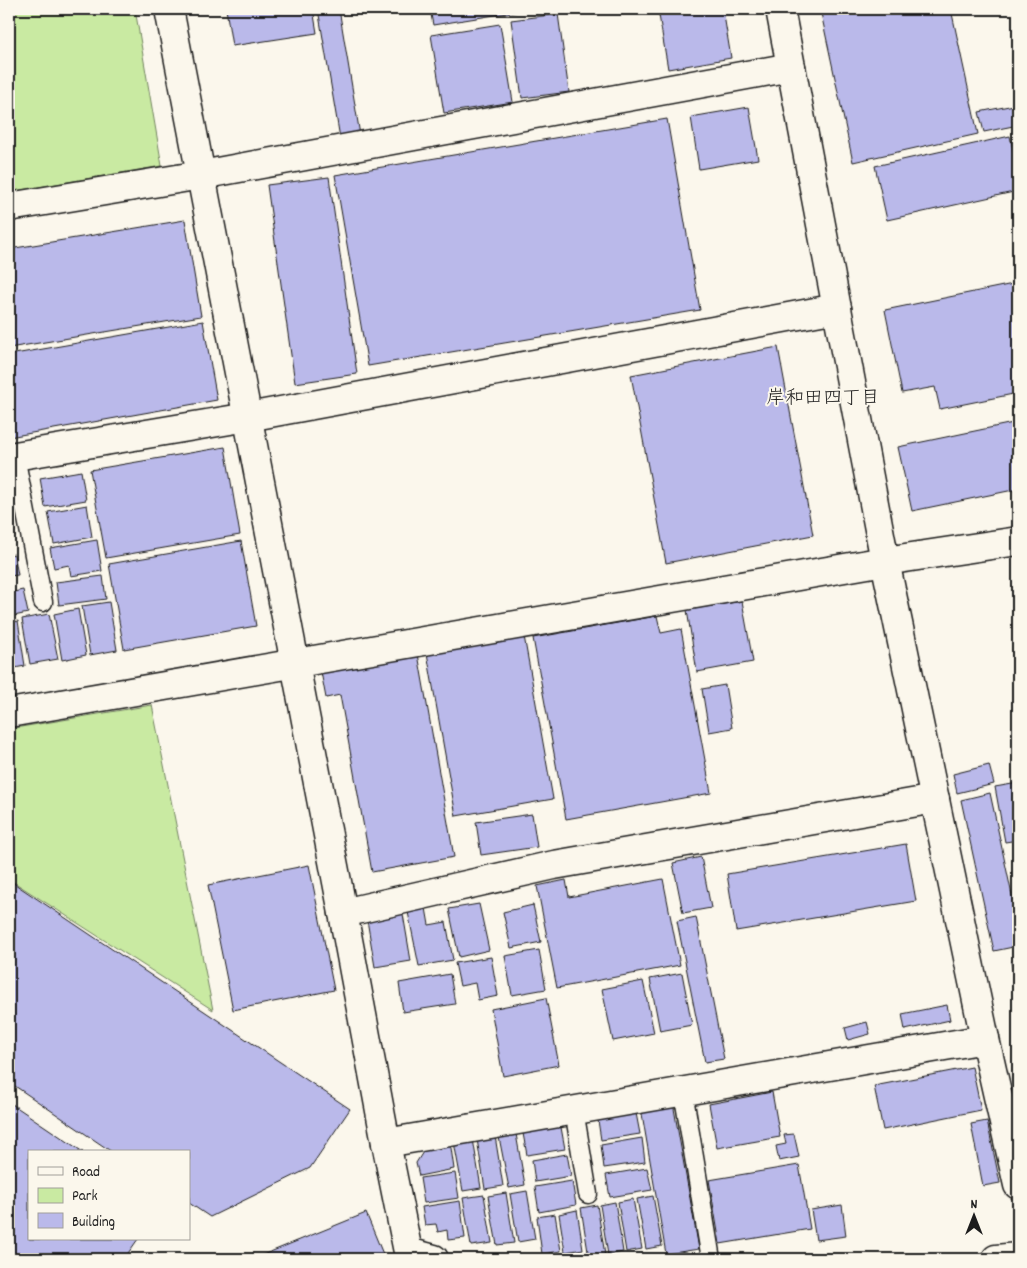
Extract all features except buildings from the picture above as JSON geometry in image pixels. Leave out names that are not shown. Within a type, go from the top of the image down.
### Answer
[{"type":"street","points":[[169,9],[408,1252],[434,1259]]},
{"type":"street","points":[[780,9],[886,561],[1018,1185]]},
{"type":"street","points":[[9,207],[201,175],[791,67]]},
{"type":"street","points":[[12,457],[248,417],[837,308]]},
{"type":"street","points":[[9,713],[295,662],[1018,540]]},
{"type":"street","points":[[343,913],[554,866],[936,798]]},
{"type":"street","points":[[386,1143],[986,1038]]},
{"type":"street","points":[[996,1259],[1018,1257]]},
{"type":"lane","points":[[12,457],[43,602]]},
{"type":"lane","points":[[683,1091],[711,1259]]},
{"type":"lane","points":[[574,1110],[588,1194]]},
{"type":"green space","points":[[9,9],[135,9],[162,166],[9,192]]},
{"type":"green space","points":[[152,705],[213,1010],[9,879],[9,729]]},
{"type":"district","name":"岸和田四丁目","points":[[823,396]]}]
